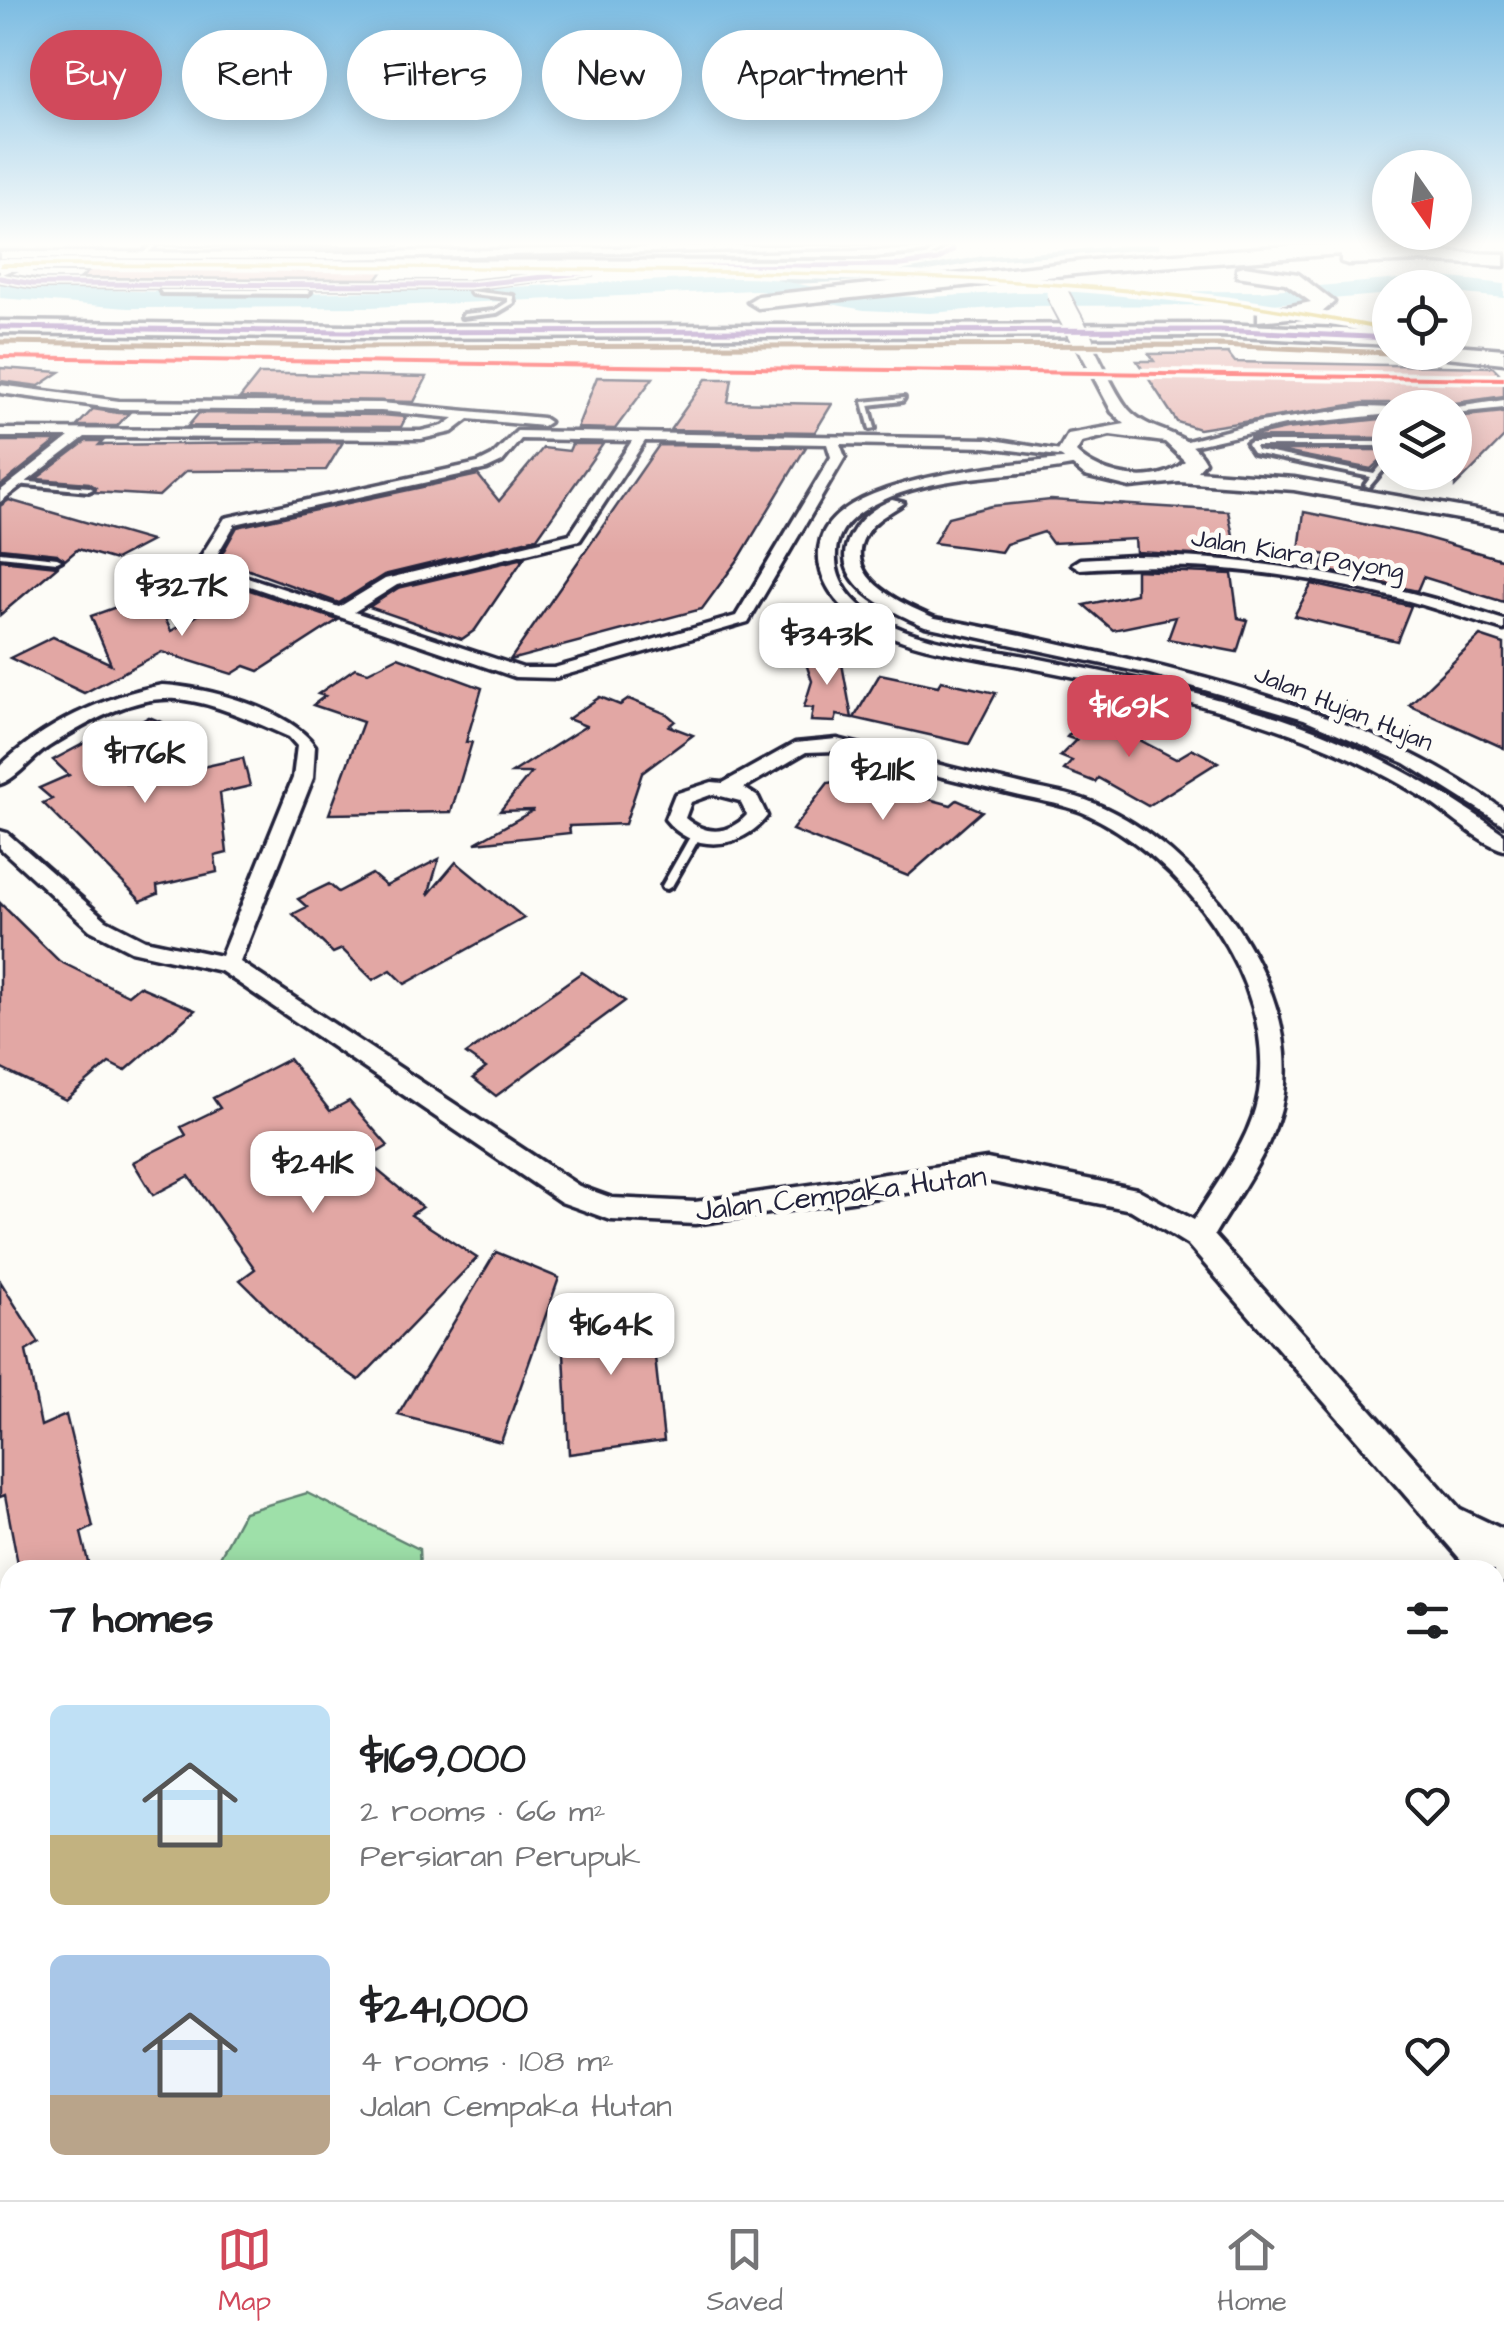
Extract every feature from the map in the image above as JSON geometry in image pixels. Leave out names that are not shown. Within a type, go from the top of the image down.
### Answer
[{"type":"highway","points":[[1472,353],[1504,356]]},
{"type":"street","points":[[1071,349],[1072,366]]},
{"type":"street","points":[[1076,349],[1121,412],[1147,432],[1188,449],[1372,481]]},
{"type":"street","points":[[0,389],[138,406],[414,408],[521,422],[872,428],[1081,444],[1143,482],[1179,476],[1294,484],[1504,519]]},
{"type":"street","points":[[1472,408],[1504,404]]},
{"type":"street","points":[[225,434],[303,408]]},
{"type":"street","points":[[1188,449],[1251,426],[1334,412],[1372,411]]},
{"type":"street","points":[[0,433],[422,435],[447,429],[468,414]]},
{"type":"street","points":[[832,440],[838,457],[747,613],[732,623],[538,675],[204,570],[202,562],[226,524],[237,518],[482,466],[497,459],[517,436],[642,436],[1081,444],[1147,432]]},
{"type":"street","points":[[0,498],[80,434]]},
{"type":"street","points":[[339,614],[391,582],[575,537],[642,436]]},
{"type":"street","name":"Jalan Hujan Hujan","points":[[1081,444],[876,512],[856,537],[854,568],[864,584],[885,600],[931,622],[1150,669],[1302,712],[1402,752],[1452,779],[1504,819]]},
{"type":"street","name":"Jalan Hujan Hujan","points":[[1081,444],[875,496],[840,516],[829,535],[824,552],[829,576],[840,595],[882,626],[938,643],[1146,686],[1322,740],[1377,763],[1504,844]]},
{"type":"street","points":[[1179,476],[1195,462],[1188,449]]},
{"type":"street","points":[[1403,490],[1504,519]]},
{"type":"street","name":"Jalan Kiara Payong","points":[[1080,564],[1140,559],[1247,567],[1412,596],[1504,626]]},
{"type":"street","points":[[0,778],[32,749],[118,698],[156,689],[196,691],[296,734],[306,746],[302,778],[228,965]]},
{"type":"street","points":[[728,788],[755,804],[757,816],[750,827],[735,835],[696,835],[675,819],[682,798],[695,791],[728,788],[802,747],[837,745],[932,764],[1087,807],[1123,824],[1190,878],[1235,936],[1255,977],[1272,1050],[1270,1098],[1243,1162],[1198,1236]]},
{"type":"street","name":"Jalan Cempaka Hutan","points":[[0,837],[98,925],[139,946],[228,965],[570,1194],[612,1209],[695,1213],[987,1170],[1137,1200],[1198,1236],[1483,1560]]},
{"type":"street","name":"Jalan Cempaka Hutan","points":[[1446,1518],[1504,1548]]},
{"type":"lane","points":[[872,428],[865,403],[902,398]]},
{"type":"lane","points":[[1372,443],[1257,440],[1248,448],[1372,481]]},
{"type":"lane","points":[[18,483],[89,489]]},
{"type":"lane","points":[[0,554],[57,560]]},
{"type":"lane","points":[[667,886],[696,835]]},
{"type":"green space","points":[[307,1493],[419,1549],[420,1560],[218,1560],[244,1512]]},
{"type":"building","points":[[1228,353],[1235,362],[1372,365],[1372,370],[1493,367],[1504,378],[1504,396],[1472,401],[1472,390],[1372,390],[1372,403],[1199,429],[1177,422],[1137,361],[1154,361],[1149,354]]},
{"type":"building","points":[[0,368],[60,372],[39,386],[0,381]]},
{"type":"building","points":[[259,374],[427,377],[414,402],[240,398]]},
{"type":"building","points":[[597,377],[653,378],[615,429],[577,428]]},
{"type":"building","points":[[706,379],[732,379],[728,402],[832,404],[815,432],[670,430]]},
{"type":"building","points":[[93,409],[129,413],[117,426],[77,426]]},
{"type":"building","points":[[1504,412],[1504,437],[1472,470],[1472,415]]},
{"type":"building","points":[[199,413],[406,417],[401,427],[188,426]]},
{"type":"building","points":[[1372,420],[1372,438],[1249,437]]},
{"type":"building","points":[[0,441],[57,441],[0,486]]},
{"type":"building","points":[[86,441],[103,441],[99,445],[343,442],[326,470],[186,471],[159,496],[94,492],[96,488],[89,483],[36,479]]},
{"type":"building","points":[[572,444],[603,444],[537,538],[384,575],[339,603],[219,559],[237,527],[478,475],[499,501],[543,448],[569,451]]},
{"type":"building","points":[[659,445],[806,447],[740,557],[702,609],[510,660]]},
{"type":"building","points":[[1274,450],[1372,450],[1371,469]]},
{"type":"building","points":[[9,500],[151,541],[115,560],[78,549],[64,561],[57,554],[0,548],[0,506]]},
{"type":"building","points":[[1051,500],[1228,511],[1235,545],[1228,545],[1230,557],[1136,552],[1135,539],[1052,543],[1044,532],[1006,544],[1001,552],[934,543],[948,517],[992,506]]},
{"type":"building","points":[[1304,512],[1417,535],[1504,560],[1504,602],[1423,577],[1417,591],[1320,569],[1327,555],[1299,550]]},
{"type":"building","points":[[524,558],[475,630],[462,639],[369,607],[398,588]]},
{"type":"building","points":[[0,560],[57,566],[59,565],[0,615]]},
{"type":"building","points":[[1136,570],[1232,574],[1238,618],[1247,620],[1237,652],[1168,639],[1176,617],[1113,630],[1084,605],[1136,594]]},
{"type":"building","points":[[1312,584],[1411,606],[1397,641],[1294,616]]},
{"type":"building","points":[[244,588],[338,620],[259,671],[245,666],[232,674],[162,652],[84,693],[10,658],[53,637],[111,664],[91,616],[133,601],[136,608],[158,603],[171,631]]},
{"type":"building","points":[[1480,636],[1504,644],[1504,748],[1409,705]]},
{"type":"building","points":[[840,653],[852,718],[837,715],[835,722],[811,721],[813,708],[804,707],[812,681],[803,655]]},
{"type":"building","points":[[398,657],[482,688],[466,742],[472,742],[451,812],[329,814],[363,722],[313,705],[325,696],[318,694],[355,668],[368,672]]},
{"type":"building","points":[[880,674],[996,693],[969,744],[854,718]]},
{"type":"building","points":[[600,697],[620,705],[629,699],[667,714],[675,721],[669,726],[693,735],[642,773],[625,824],[569,826],[570,833],[475,843],[534,810],[500,811],[531,773],[512,773],[586,726],[568,719]]},
{"type":"building","points":[[1091,711],[1142,728],[1134,737],[1176,759],[1193,749],[1218,762],[1148,806],[1098,778],[1095,782],[1064,770],[1072,761],[1060,756],[1076,740],[1067,737]]},
{"type":"building","points":[[149,717],[199,738],[125,784],[243,758],[250,786],[220,793],[227,853],[215,856],[217,872],[157,886],[158,894],[141,901],[43,803],[52,799],[39,788],[69,775],[53,760],[117,726],[126,730]]},
{"type":"building","points":[[855,779],[951,805],[957,800],[982,811],[908,876],[792,830],[828,783]]},
{"type":"building","points":[[439,859],[428,895],[456,862],[524,918],[405,984],[391,970],[373,980],[342,949],[333,953],[293,914],[307,907],[298,899],[329,884],[338,892],[372,874],[386,886]]},
{"type":"building","points":[[0,903],[59,961],[128,995],[139,986],[195,1010],[125,1071],[109,1063],[66,1100],[0,1068]]},
{"type":"building","points":[[582,972],[625,1001],[496,1096],[473,1078],[486,1068],[466,1054]]},
{"type":"building","points":[[289,1059],[330,1111],[349,1101],[388,1146],[365,1160],[422,1207],[411,1215],[477,1258],[359,1380],[300,1339],[240,1280],[255,1269],[189,1176],[153,1195],[133,1162],[186,1135],[181,1127],[220,1108],[213,1098]]},
{"type":"building","points":[[496,1252],[559,1278],[501,1442],[398,1415]]},
{"type":"building","points":[[0,1281],[39,1343],[26,1351],[41,1426],[66,1415],[93,1527],[81,1533],[88,1560],[17,1560],[5,1495],[0,1497]]},
{"type":"building","points":[[649,1301],[664,1441],[569,1454],[562,1312]]},
{"type":"rail line","name":"2","points":[[0,357],[1504,379]]},
{"type":"transit line","points":[[1297,349],[1372,352]]}]
